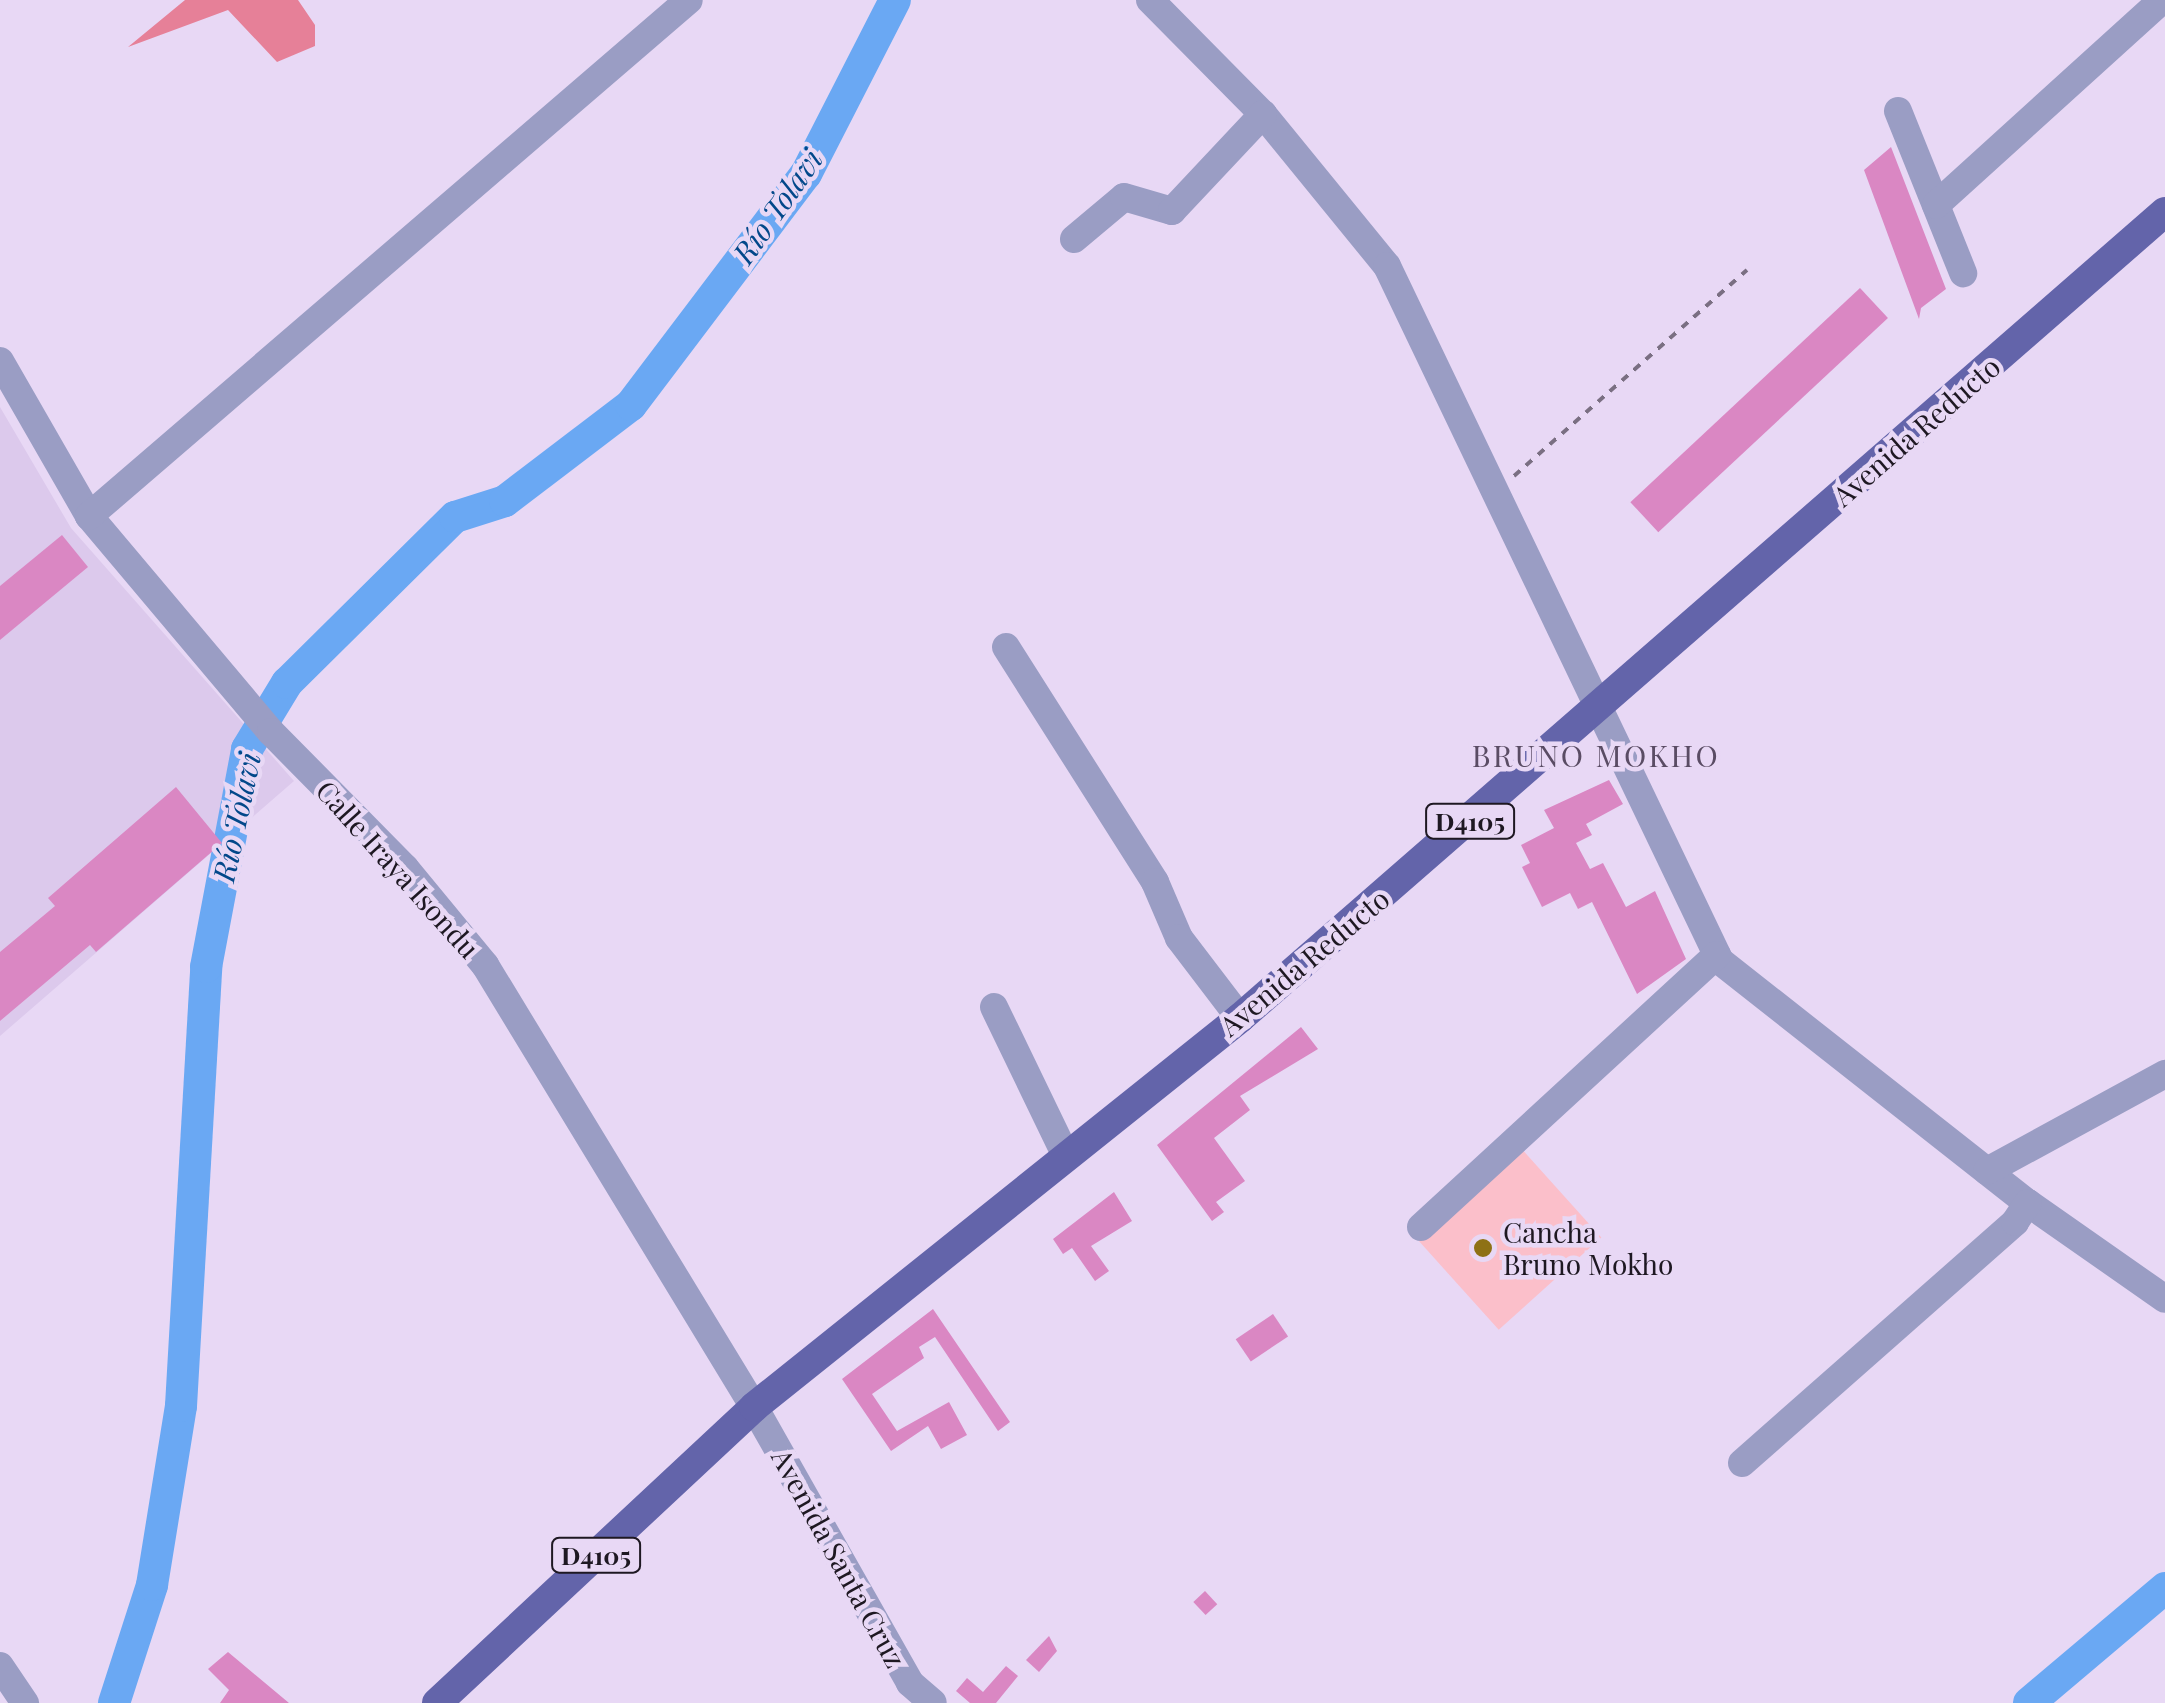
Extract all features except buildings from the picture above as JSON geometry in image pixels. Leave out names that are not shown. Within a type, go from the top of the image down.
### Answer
[{"type":"main road","name":"Avenida Reducto","points":[[437,1703],[754,1407],[1240,1018],[1598,711],[2165,212]]},
{"type":"street","points":[[89,516],[688,0]]},
{"type":"street","points":[[1150,0],[1262,114],[1387,266],[1492,496],[1717,954],[1754,993],[2028,1203],[2165,1299]]},
{"type":"street","points":[[1936,205],[2162,0]]},
{"type":"street","points":[[1898,110],[1963,273]]},
{"type":"street","points":[[1074,239],[1124,196],[1172,211],[1262,114]]},
{"type":"street","name":"Calle Iraya Isondu","points":[[0,361],[89,516],[271,732],[405,868],[485,965],[754,1407]]},
{"type":"street","points":[[1006,647],[1155,882],[1179,938],[1240,1018]]},
{"type":"street","points":[[1422,1227],[1717,954]]},
{"type":"street","points":[[994,1007],[1066,1156]]},
{"type":"street","points":[[1987,1172],[2165,1074]]},
{"type":"street","points":[[1742,1463],[2015,1222],[2028,1203]]},
{"type":"street","name":"Avenida Santa Cruz","points":[[754,1407],[910,1683],[933,1703]]},
{"type":"street","points":[[0,1666],[25,1703]]},
{"type":"path","points":[[1492,496],[1747,270]]},
{"type":"shaded area","points":[[185,0],[298,0],[315,25],[315,46],[277,62],[228,10],[128,47]]},
{"type":"shaded area","points":[[0,407],[71,528],[294,781],[0,1036]]},
{"type":"shaded area","points":[[1519,1146],[1601,1237],[1499,1330],[1416,1238]]},
{"type":"waterway","name":"Río Tolavi","points":[[114,1703],[152,1585],[181,1406],[206,967],[247,749],[287,683],[455,517],[505,501],[631,405],[806,174],[895,0]]},
{"type":"waterway","points":[[2029,1703],[2165,1588]]},
{"type":"place","name":"Cancha Bruno Mokho","points":[[1483,1248]]},
{"type":"district","name":"BRUNO MOKHO","points":[[1596,755]]}]
